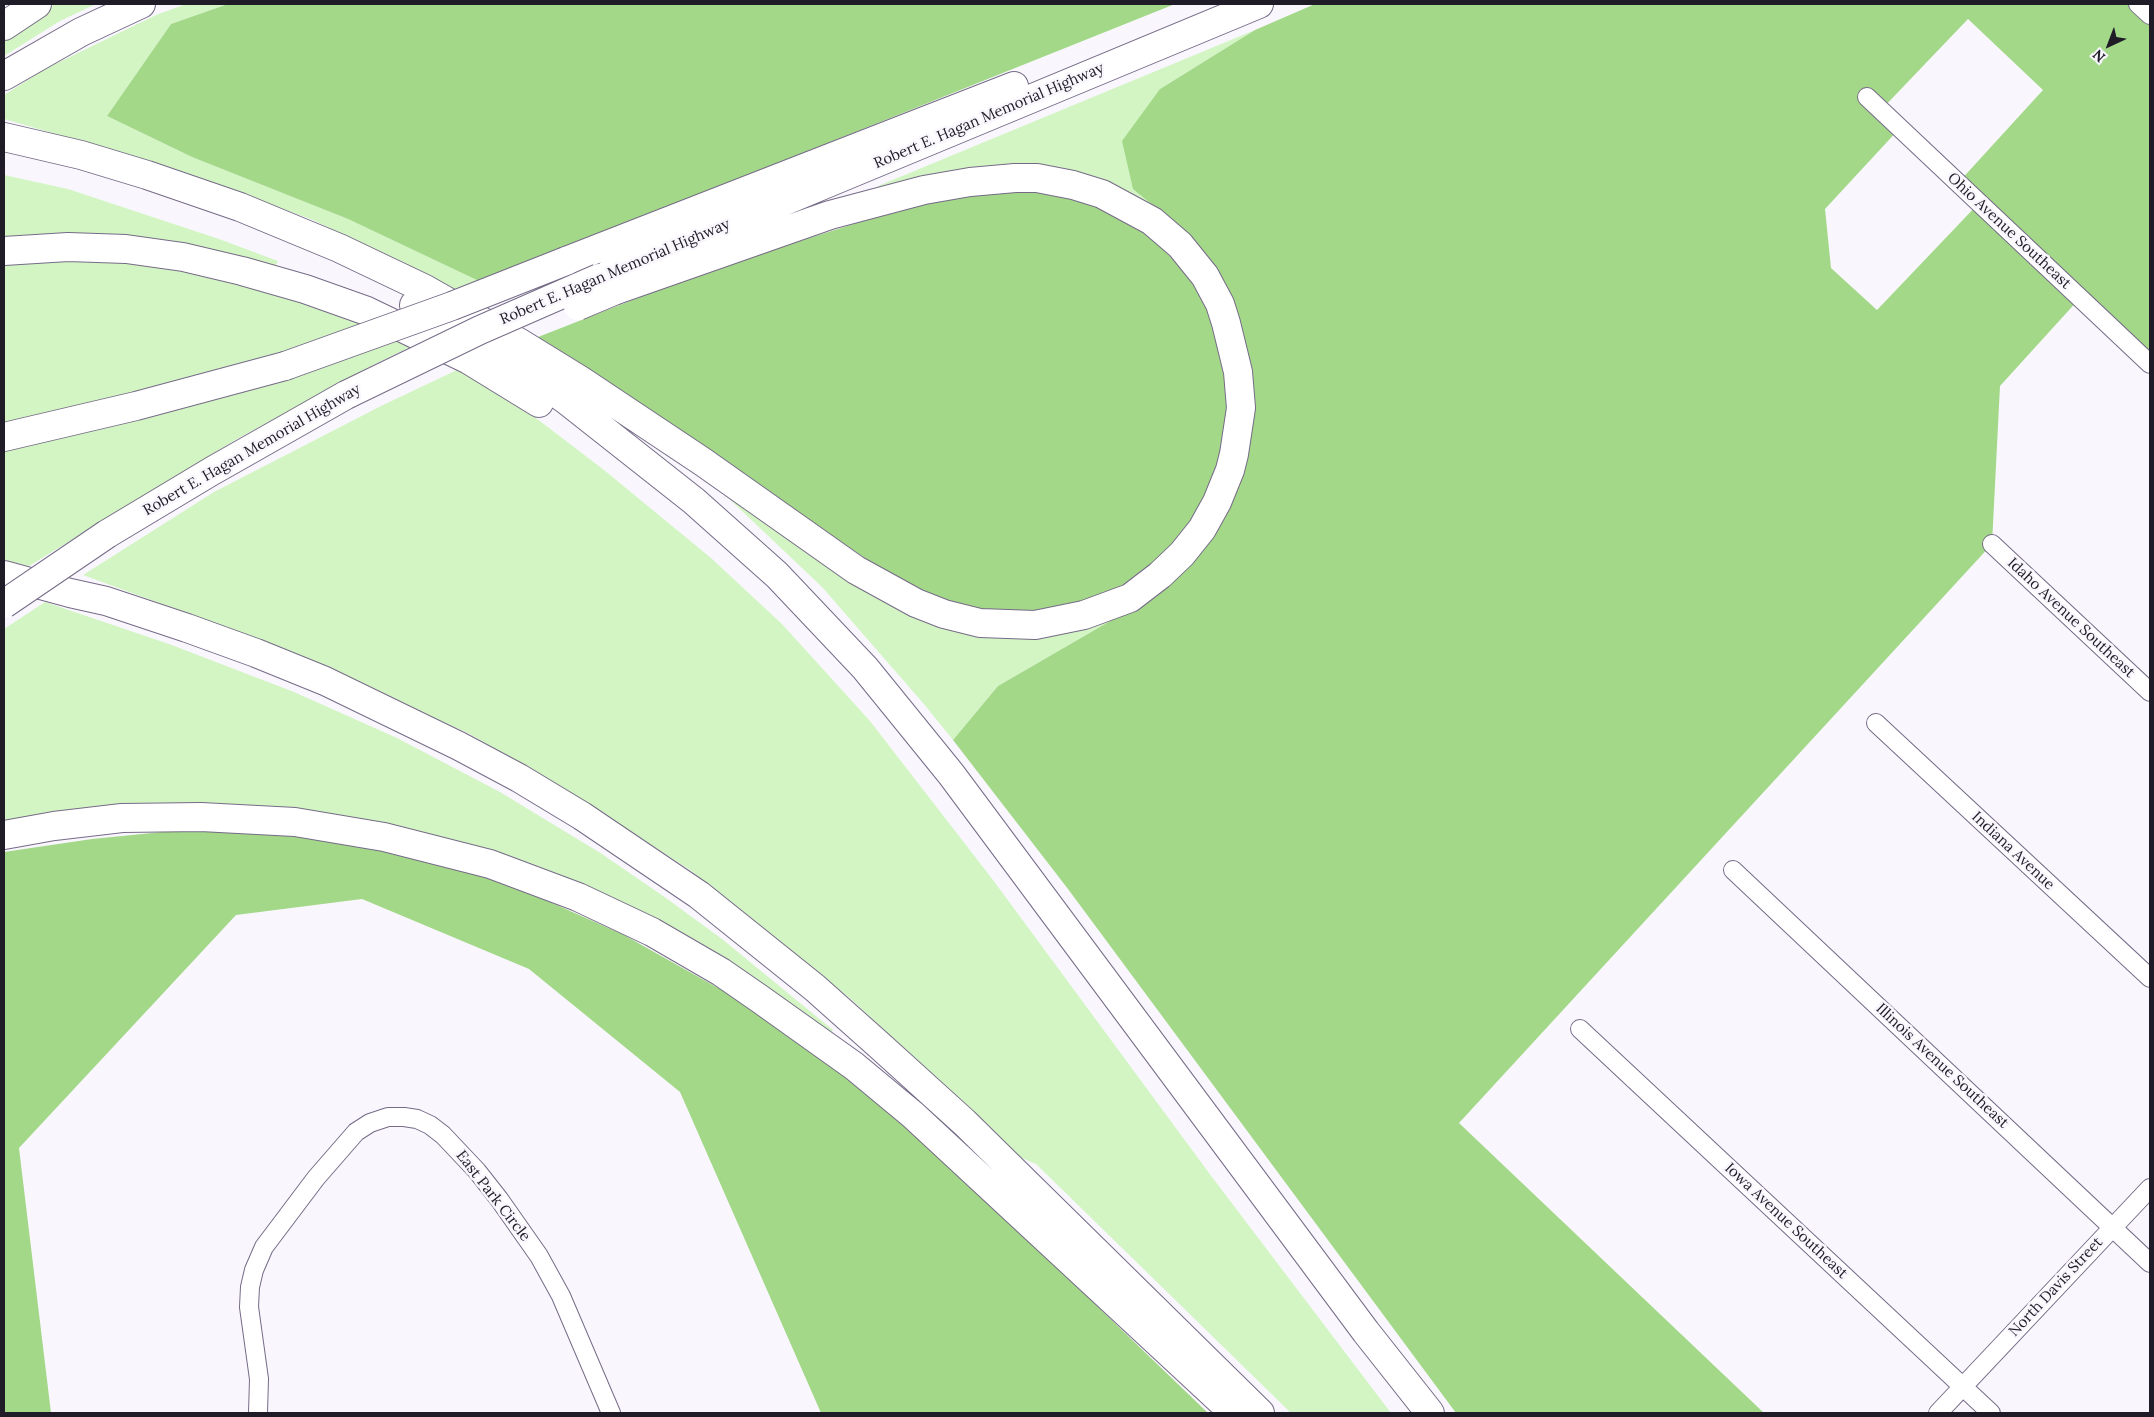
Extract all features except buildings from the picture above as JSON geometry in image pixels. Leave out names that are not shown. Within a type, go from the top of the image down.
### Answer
[{"type":"highway","points":[[4,26],[37,4]]},
{"type":"highway","points":[[4,76],[80,32],[141,4]]},
{"type":"highway","name":"Robert E. Hagan Memorial Highway","points":[[4,604],[107,534],[212,471],[346,395],[480,330],[607,284],[1259,4]]},
{"type":"highway","points":[[4,437],[136,406],[285,366],[452,306],[1086,58],[1193,31]]},
{"type":"highway","points":[[6,142],[137,172],[240,207],[339,248],[425,289],[520,343],[580,380],[864,574],[916,603],[953,616],[980,623],[1035,625],[1084,615],[1130,598],[1160,575],[1182,554],[1202,529],[1217,502],[1230,470],[1240,408],[1238,372],[1220,304],[1205,276],[1180,246],[1152,221],[1102,194],[1073,185],[1037,178],[1015,178],[970,182],[924,190],[830,215],[607,284]]},
{"type":"highway","points":[[6,142],[83,171],[166,197],[264,233],[358,275],[413,304],[519,368],[566,400],[717,521],[777,575],[817,616],[865,668],[945,766],[1366,1332],[1430,1413]]},
{"type":"highway","points":[[4,250],[68,247],[126,249],[183,257],[278,281],[367,311],[477,364],[556,413],[654,487],[768,589],[863,690],[972,828],[1338,1321],[1410,1413]]},
{"type":"highway","points":[[4,575],[106,601],[186,628],[325,681],[520,778],[582,816],[699,895],[815,988],[964,1122],[1260,1413]]},
{"type":"highway","points":[[4,835],[54,826],[122,818],[201,817],[295,822],[384,836],[490,864],[578,897],[652,932],[721,972],[854,1066],[913,1115],[1234,1413]]},
{"type":"street","points":[[2138,4],[2150,15]]},
{"type":"street","name":"Ohio Avenue Southeast","points":[[1867,97],[2150,364]]},
{"type":"street","name":"Idaho Avenue Southeast","points":[[1992,544],[2150,692]]},
{"type":"street","name":"Indiana Avenue","points":[[1876,723],[2150,978]]},
{"type":"street","name":"Illinois Avenue Southeast","points":[[1733,870],[2150,1263]]},
{"type":"street","name":"Iowa Avenue Southeast","points":[[1580,1029],[1991,1413]]},
{"type":"street","name":"East Park Circle","points":[[258,1413],[259,1379],[249,1307],[250,1288],[254,1270],[264,1247],[316,1178],[356,1132],[370,1123],[388,1118],[404,1117],[417,1119],[430,1125],[443,1135],[477,1171],[539,1256],[561,1296],[611,1413]]},
{"type":"street","name":"North Davis Street","points":[[1938,1413],[2150,1188]]},
{"type":"green space","points":[[55,4],[96,4],[60,21],[4,56],[4,39]]},
{"type":"green space","points":[[186,4],[228,4],[171,24],[107,116],[192,157],[348,219],[481,282],[457,291],[313,220],[169,167],[4,119],[4,95],[45,69],[156,15]]},
{"type":"green space","points":[[228,4],[1175,4],[481,282],[348,219],[192,157],[107,116],[171,24]]},
{"type":"green space","points":[[1315,4],[2150,4],[2150,364],[2080,298],[2000,386],[1992,544],[1459,1123],[1764,1413],[1456,1413],[1068,889],[953,740],[998,686],[1124,613],[1236,488],[1250,443],[1253,417],[1253,393],[1247,348],[1230,299],[1170,219],[1133,189],[1122,141],[1160,89],[1255,30]],"holes":[[[1968,19],[2043,90],[1958,183],[1979,203],[1877,310],[1831,268],[1825,209],[1900,128],[1881,110]]]},
{"type":"green space","points":[[1255,30],[1160,89],[1170,219],[1122,193],[880,191],[878,186]]},
{"type":"green space","points":[[4,175],[68,189],[219,239],[278,261],[275,267],[4,242]]},
{"type":"green space","points":[[1000,190],[1035,191],[1074,198],[1115,214],[1149,236],[1178,264],[1195,285],[1218,330],[1227,372],[1228,423],[1223,456],[1196,517],[1159,558],[1125,586],[1066,610],[1006,614],[947,603],[897,580],[627,395],[538,337],[712,269],[885,214],[942,200]]},
{"type":"green space","points":[[108,258],[178,268],[300,301],[366,325],[232,370],[4,424],[4,260]]},
{"type":"green space","points":[[401,340],[412,346],[373,365],[237,439],[29,566],[4,560],[4,449],[298,375]]},
{"type":"green space","points":[[459,369],[532,415],[604,470],[711,558],[782,624],[870,721],[993,880],[1212,1177],[1391,1413],[1291,1413],[1036,1164],[1017,1156],[852,1000],[690,870],[633,833],[470,734],[273,645],[83,575],[214,492],[381,406]]},
{"type":"green space","points":[[723,493],[903,612],[956,631],[993,638],[1041,639],[1124,613],[998,686],[953,740],[822,587]]},
{"type":"green space","points":[[45,602],[169,644],[294,692],[397,738],[500,792],[602,854],[666,898],[722,939],[833,1030],[829,1036],[777,997],[394,827],[4,826],[4,629]]},
{"type":"green space","points":[[182,830],[287,834],[402,853],[503,881],[624,935],[750,1006],[889,1110],[987,1200],[1208,1413],[821,1413],[680,1092],[529,969],[362,899],[236,915],[19,1148],[51,1413],[4,1413],[4,852],[92,839]]}]
